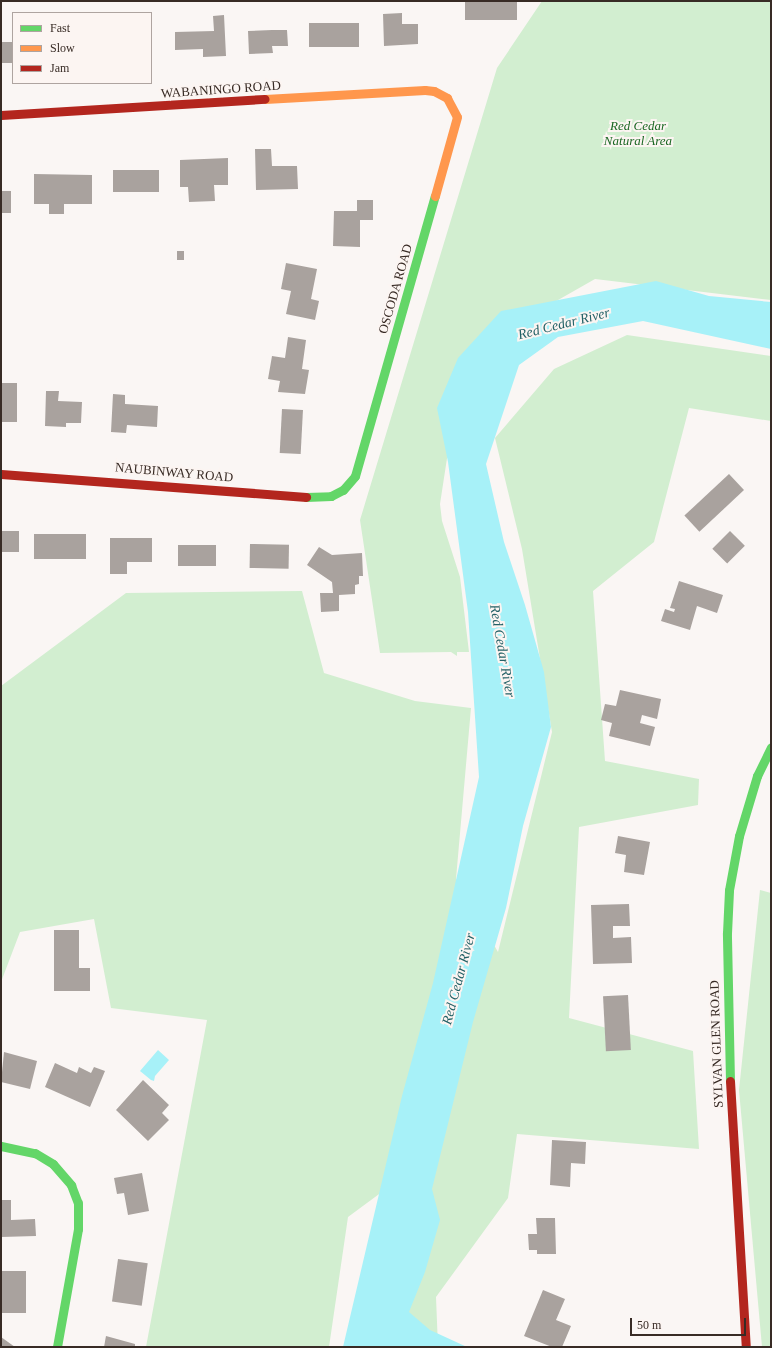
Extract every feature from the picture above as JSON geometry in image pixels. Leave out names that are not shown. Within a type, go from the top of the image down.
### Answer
[{"type":"street","name":"WABANINGO ROAD","points":[[1,115],[425,90],[442,94]]},
{"type":"street","name":"OSCODA ROAD","points":[[343,490],[355,476],[454,136],[457,117],[455,110],[442,94]]},
{"type":"street","name":"NAUBINWAY ROAD","points":[[1,474],[319,498],[331,496],[343,490]]},
{"type":"street","name":"SYLVAN GLEN ROAD","points":[[746,1347],[730,1074],[727,933],[729,890],[739,836],[757,776],[771,747]]},
{"type":"street","points":[[1,1146],[26,1150],[49,1161],[67,1178],[78,1203],[78,1229],[57,1347]]},
{"type":"green space","name":"Red Cedar Natural Area","points":[[542,1],[771,1],[771,300],[595,279],[463,354],[440,504],[442,521],[460,577],[469,652],[457,652],[457,656],[451,652],[380,653],[360,520],[497,68]]},
{"type":"green space","points":[[627,335],[771,356],[771,421],[689,408],[654,542],[593,591],[605,761],[699,779],[698,805],[579,827],[569,1018],[693,1051],[699,1149],[517,1134],[508,1198],[436,1297],[438,1347],[396,1347],[432,1155],[348,1217],[329,1347],[146,1347],[207,1020],[111,1008],[94,919],[20,932],[1,982],[1,686],[126,593],[302,591],[324,673],[415,701],[471,708],[456,879],[498,952],[552,732],[522,549],[495,438],[554,369]]},
{"type":"green space","points":[[760,890],[771,893],[771,1347],[762,1347],[739,1090]]},
{"type":"water","name":"Red Cedar River","points":[[656,281],[709,296],[771,302],[771,349],[643,321],[558,337],[519,365],[486,464],[504,542],[525,605],[544,672],[551,727],[523,826],[506,908],[473,1022],[432,1189],[440,1220],[425,1272],[409,1312],[430,1330],[467,1347],[343,1347],[402,1096],[433,983],[479,777],[468,612],[448,462],[437,408],[458,358],[501,311]]},
{"type":"water","points":[[158,1050],[169,1060],[155,1076],[154,1081],[140,1071]]},
{"type":"building","points":[[465,1],[517,1],[517,20],[465,20]]},
{"type":"building","points":[[402,13],[402,24],[418,24],[418,44],[384,46],[383,14]]},
{"type":"building","points":[[224,15],[226,56],[203,57],[203,49],[175,50],[175,32],[214,31],[213,16]]},
{"type":"building","points":[[309,23],[359,23],[359,47],[309,47]]},
{"type":"building","points":[[287,30],[288,46],[272,46],[273,53],[249,54],[248,31]]},
{"type":"building","points":[[1,42],[12,42],[12,63],[1,63]]},
{"type":"building","points":[[255,149],[271,149],[272,166],[297,166],[298,189],[256,190]]},
{"type":"building","points":[[228,158],[228,185],[214,185],[215,201],[189,202],[188,187],[180,187],[180,160]]},
{"type":"building","points":[[113,170],[159,170],[159,192],[113,192]]},
{"type":"building","points":[[34,174],[92,175],[92,204],[64,204],[64,214],[49,214],[49,204],[34,204]]},
{"type":"building","points":[[1,191],[11,191],[11,213],[1,213]]},
{"type":"building","points":[[357,200],[373,200],[373,220],[360,220],[360,247],[333,246],[334,211],[357,211]]},
{"type":"building","points":[[177,251],[184,251],[184,260],[177,260]]},
{"type":"building","points":[[286,263],[317,269],[311,299],[319,301],[315,320],[286,314],[291,291],[281,289]]},
{"type":"building","points":[[288,337],[306,340],[302,369],[309,370],[305,394],[278,392],[280,381],[268,379],[272,356],[285,358]]},
{"type":"building","points":[[2,383],[17,383],[17,422],[2,422]]},
{"type":"building","points":[[46,391],[59,391],[58,401],[82,402],[81,423],[66,423],[66,427],[45,426]]},
{"type":"building","points":[[113,394],[125,395],[125,404],[158,406],[157,427],[127,425],[126,433],[111,432]]},
{"type":"building","points":[[282,409],[303,410],[301,454],[280,453]]},
{"type":"building","points":[[729,474],[744,490],[699,532],[684,516]]},
{"type":"building","points":[[1,531],[19,531],[19,552],[1,552]]},
{"type":"building","points":[[730,531],[745,546],[727,564],[712,549]]},
{"type":"building","points":[[34,534],[86,534],[86,559],[34,559]]},
{"type":"building","points":[[110,538],[152,538],[152,562],[127,562],[127,574],[110,574]]},
{"type":"building","points":[[250,544],[289,545],[289,569],[250,568]]},
{"type":"building","points":[[178,545],[216,545],[216,566],[178,566]]},
{"type":"building","points":[[319,547],[332,555],[362,553],[363,576],[359,576],[359,584],[355,585],[355,594],[339,595],[339,611],[321,612],[320,593],[333,593],[332,582],[307,565]]},
{"type":"building","points":[[679,581],[723,595],[717,613],[697,606],[690,630],[661,621],[665,609],[674,612],[675,609],[670,608]]},
{"type":"building","points":[[620,690],[661,699],[657,719],[642,715],[640,723],[655,727],[650,746],[609,736],[612,723],[601,720],[605,704],[616,706]]},
{"type":"building","points":[[618,836],[650,842],[644,875],[624,872],[626,855],[615,853]]},
{"type":"building","points":[[629,904],[630,926],[613,926],[613,938],[631,937],[632,963],[593,964],[591,905]]},
{"type":"building","points":[[54,930],[79,930],[79,968],[90,968],[90,991],[54,991]]},
{"type":"building","points":[[628,995],[631,1050],[606,1051],[603,996]]},
{"type":"building","points":[[4,1052],[37,1061],[30,1089],[1,1082]]},
{"type":"building","points":[[55,1063],[77,1073],[79,1067],[91,1073],[94,1067],[105,1071],[90,1107],[45,1087]]},
{"type":"building","points":[[143,1080],[169,1105],[162,1113],[169,1120],[148,1141],[116,1110]]},
{"type":"building","points":[[552,1140],[586,1142],[585,1164],[571,1163],[570,1187],[550,1185]]},
{"type":"building","points":[[142,1173],[149,1211],[128,1215],[124,1193],[117,1194],[114,1178]]},
{"type":"building","points":[[1,1200],[11,1200],[11,1220],[35,1219],[36,1236],[1,1237]]},
{"type":"building","points":[[536,1218],[555,1218],[556,1254],[537,1254],[537,1250],[529,1250],[528,1234],[537,1234]]},
{"type":"building","points":[[118,1259],[148,1263],[142,1306],[112,1302]]},
{"type":"building","points":[[1,1271],[26,1271],[26,1313],[1,1313]]},
{"type":"building","points":[[543,1290],[565,1299],[556,1320],[571,1326],[562,1347],[552,1347],[524,1336]]},
{"type":"building","points":[[106,1336],[135,1344],[135,1347],[104,1347]]},
{"type":"building","points":[[1,1337],[15,1347],[1,1347]]},
{"type":"traffic: fast","points":[[306,497],[331,496],[343,490],[355,476],[435,196]]},
{"type":"traffic: fast","points":[[730,1081],[727,933],[729,890],[739,836],[757,776],[771,747]]},
{"type":"traffic: fast","points":[[1,1146],[35,1153],[53,1164],[71,1185],[78,1203],[78,1229],[57,1347]]},
{"type":"traffic: slow","points":[[265,99],[425,90],[434,91],[447,98],[457,117],[435,196]]},
{"type":"traffic: jam","points":[[1,115],[265,99]]},
{"type":"traffic: jam","points":[[1,474],[306,497]]},
{"type":"traffic: jam","points":[[730,1081],[746,1347]]}]
